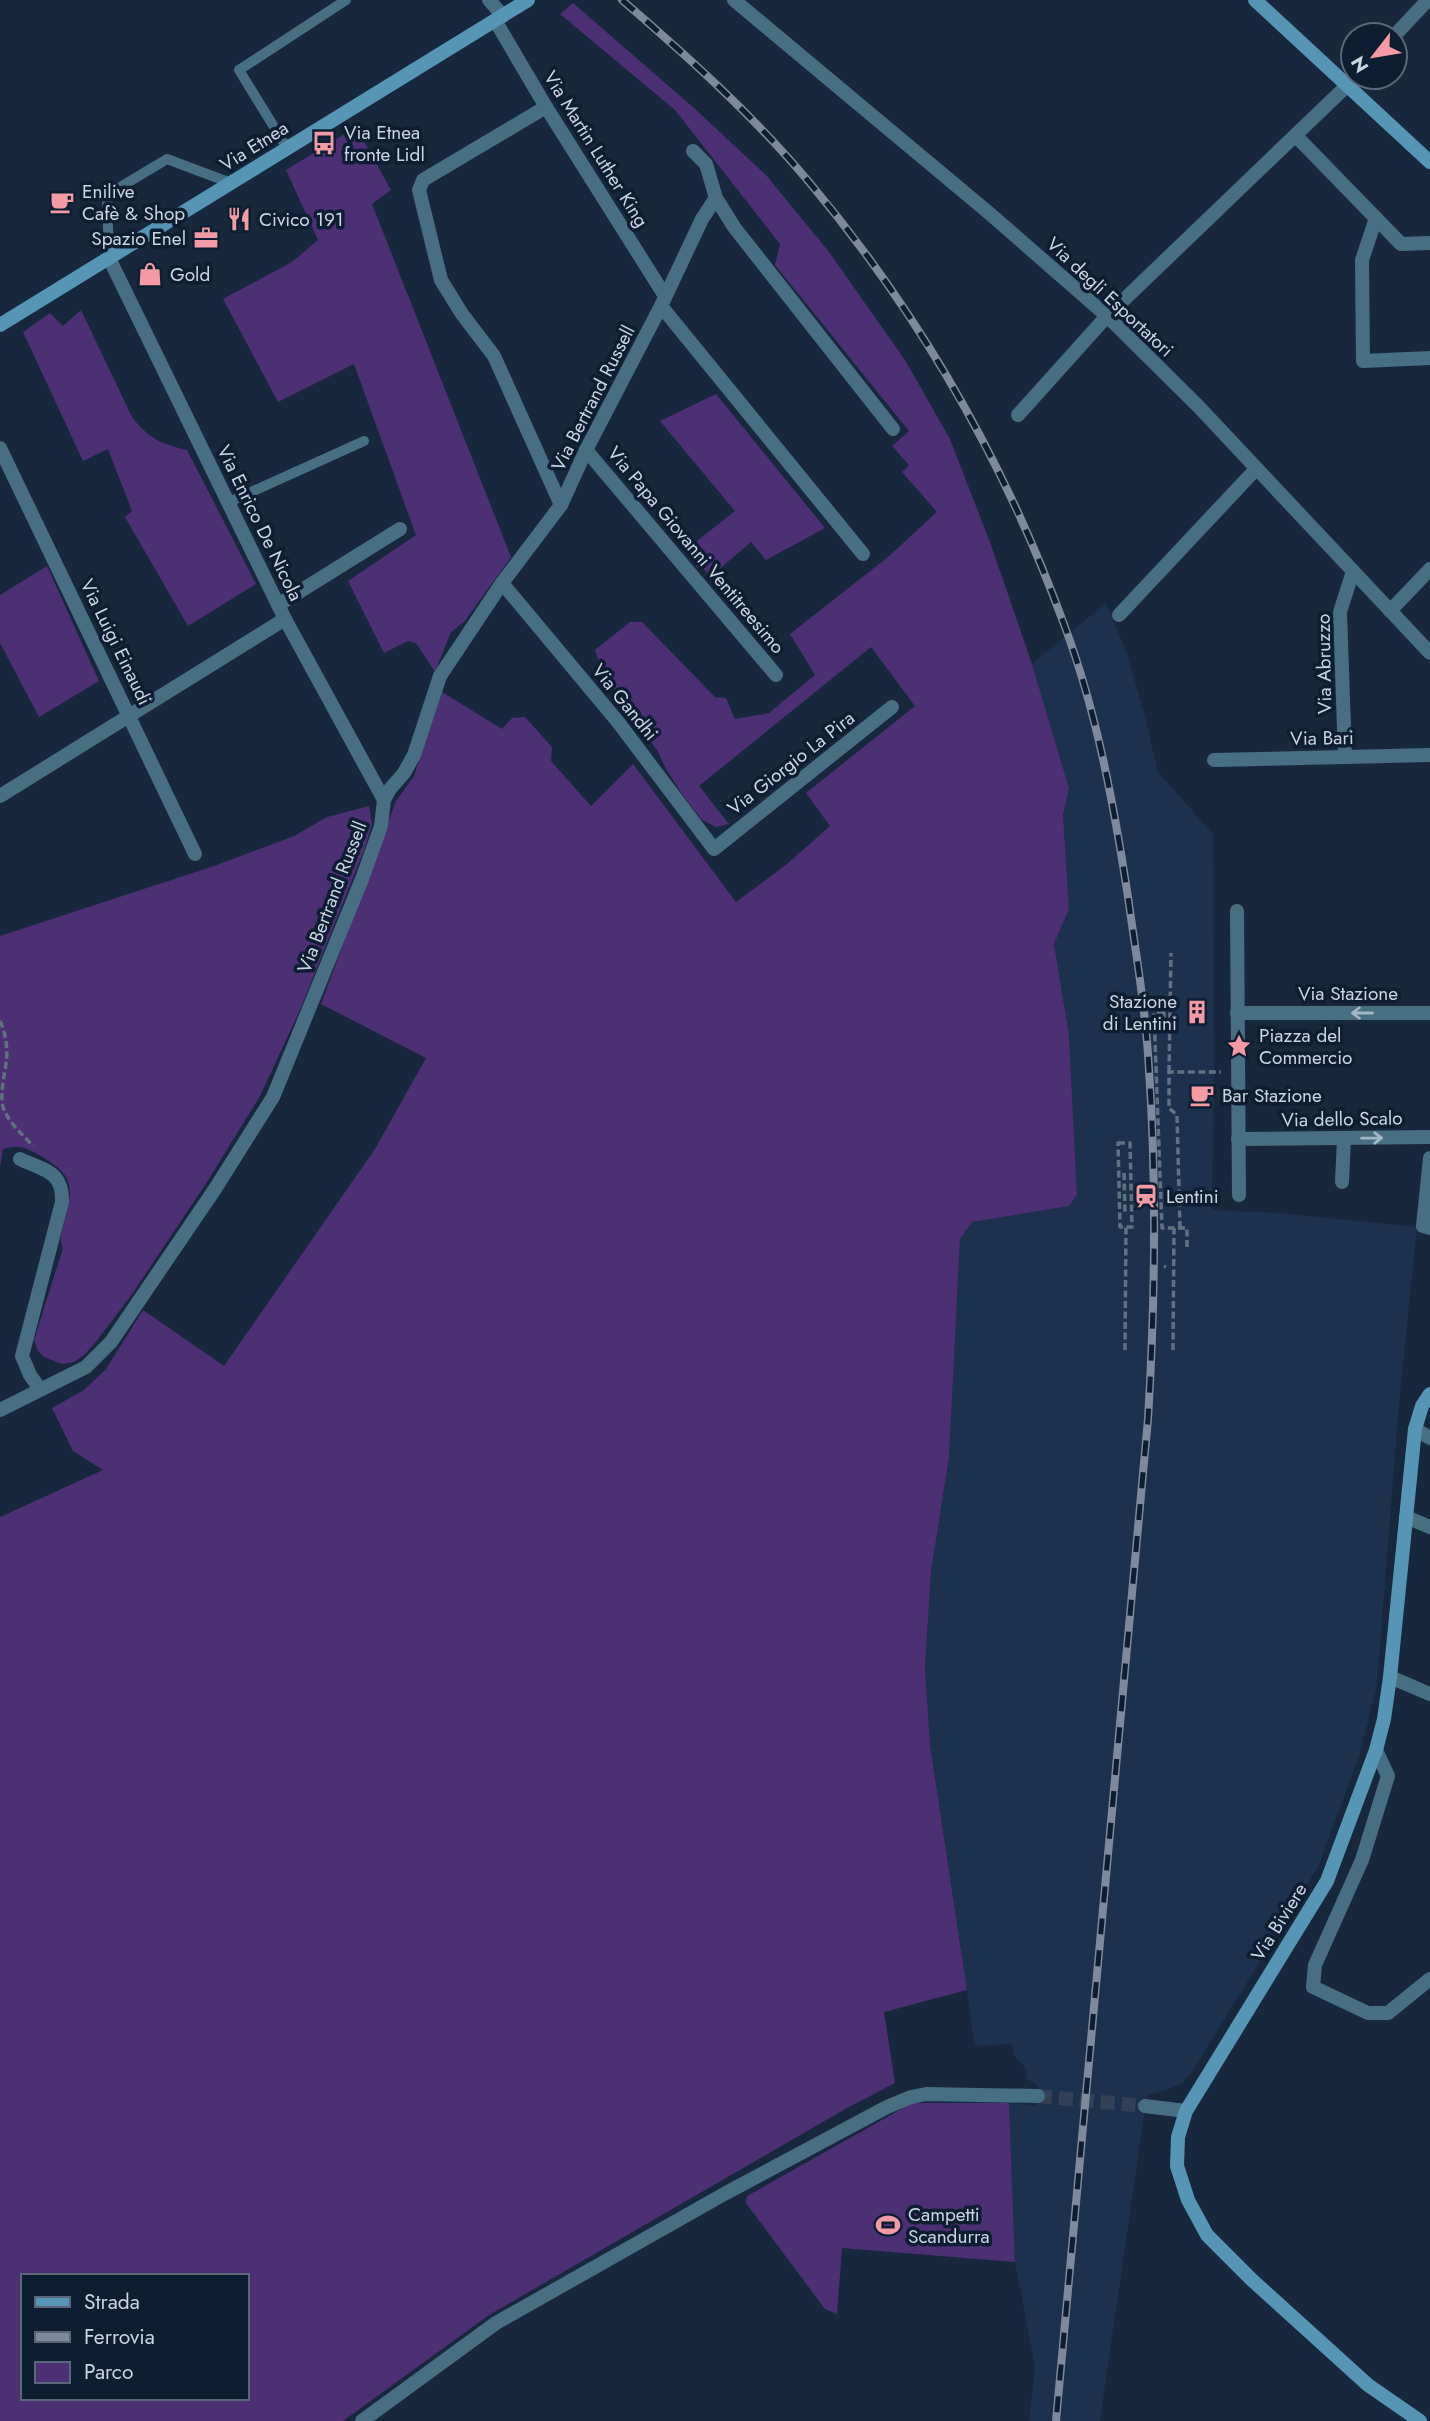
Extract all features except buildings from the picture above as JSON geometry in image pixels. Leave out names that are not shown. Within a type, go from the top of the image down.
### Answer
[{"type":"main road","name":"Via Etnea","points":[[0,325],[528,0]]},
{"type":"main road","points":[[1255,0],[1339,70]]},
{"type":"main road","points":[[1362,91],[1430,162]]},
{"type":"main road","name":"Via Biviere","points":[[1368,2385],[1252,2280],[1207,2235],[1188,2200],[1177,2166],[1178,2137],[1185,2111],[1326,1881],[1376,1750],[1390,1677],[1415,1429],[1422,1406],[1430,1394]]},
{"type":"main road","points":[[1368,2385],[1398,2421]]},
{"type":"main road","points":[[1368,2385],[1420,2421]]},
{"type":"street","name":"Via Martin Luther King","points":[[489,0],[546,107],[663,301],[863,554]]},
{"type":"street","name":"Via degli Esportatori","points":[[734,0],[989,213],[1107,316],[1198,406],[1430,653]]},
{"type":"street","points":[[1408,21],[1428,0]]},
{"type":"street","points":[[1018,415],[1107,316],[1342,91]]},
{"type":"street","points":[[546,107],[423,180],[419,190],[441,280],[462,314],[494,356],[561,505]]},
{"type":"street","points":[[1296,136],[1401,244],[1430,243]]},
{"type":"street","points":[[693,151],[706,164],[716,198],[734,227],[893,429]]},
{"type":"street","name":"Via Bertrand Russell","points":[[0,1410],[86,1367],[111,1342],[215,1189],[273,1097],[362,879],[381,826],[384,800],[414,754],[440,676],[502,583],[561,505],[702,219],[716,198]]},
{"type":"street","points":[[1376,218],[1362,261],[1363,361],[1430,358]]},
{"type":"street","name":"Via Enrico De Nicola","points":[[109,258],[281,612],[384,800]]},
{"type":"street","name":"Via Luigi Einaudi","points":[[0,448],[195,854]]},
{"type":"street","name":"Via Papa Giovanni Ventitreesimo","points":[[586,450],[776,675]]},
{"type":"street","points":[[1119,615],[1256,470]]},
{"type":"street","points":[[0,796],[130,715],[400,529]]},
{"type":"street","points":[[1390,611],[1430,569]]},
{"type":"street","name":"Via Abruzzo","points":[[1345,757],[1340,612],[1353,571]]},
{"type":"street","name":"Via Gandhi","points":[[502,583],[618,722],[714,849]]},
{"type":"street","name":"Via Giorgio La Pira","points":[[714,849],[892,707]]},
{"type":"street","name":"Via Bari","points":[[1214,760],[1430,755]]},
{"type":"street","points":[[1237,911],[1239,1195]]},
{"type":"street","name":"Via Stazione","points":[[1237,1013],[1430,1013]]},
{"type":"street","name":"Via dello Scalo","points":[[1238,1139],[1430,1137]]},
{"type":"street","points":[[1342,1182],[1344,1139]]},
{"type":"street","points":[[1430,1158],[1423,1226],[1430,1228]]},
{"type":"street","points":[[20,1159],[56,1177],[63,1186],[62,1202],[22,1356],[30,1376],[40,1389]]},
{"type":"street","points":[[1415,1429],[1430,1438]]},
{"type":"street","points":[[1406,1517],[1430,1527]]},
{"type":"street","points":[[1390,1677],[1430,1694]]},
{"type":"street","points":[[1376,1750],[1388,1776],[1362,1860],[1315,1965],[1313,1987],[1368,2013],[1388,2013],[1430,1979]]},
{"type":"street","points":[[362,2421],[496,2323],[726,2193],[887,2107],[926,2094],[1038,2096]]},
{"type":"street","points":[[1145,2106],[1185,2111]]},
{"type":"lane","points":[[287,148],[239,70],[346,0]]},
{"type":"lane","points":[[109,258],[107,195],[167,159],[231,183]]},
{"type":"lane","points":[[229,502],[364,441]]},
{"type":"path","points":[[1171,953],[1169,1108],[1177,1115],[1180,1228]]},
{"type":"path","points":[[1169,1023],[1164,1023],[1164,1000],[1170,1000]]},
{"type":"path","points":[[1164,1013],[1154,1013],[1162,1228],[1187,1228],[1187,1248]]},
{"type":"path","points":[[1170,1017],[1179,1016]]},
{"type":"path","points":[[0,1021],[5,1034],[7,1060],[2,1084],[3,1107],[14,1125],[34,1147],[42,1170]]},
{"type":"path","points":[[1168,1072],[1238,1072]]},
{"type":"path","points":[[1122,1174],[1120,1227],[1132,1227],[1130,1143],[1118,1143],[1122,1174],[1125,1213]]},
{"type":"path","points":[[1122,1174],[1131,1173]]},
{"type":"path","points":[[1125,1350],[1126,1227]]},
{"type":"path","points":[[1173,1350],[1174,1228]]},
{"type":"shaded area","points":[[1106,603],[1126,651],[1158,772],[1213,834],[1212,1210],[1277,1213],[1417,1227],[1399,1403],[1377,1685],[1360,1753],[1318,1867],[1193,2070],[1183,2082],[1147,2095],[1100,2421],[1029,2421],[1035,2367],[1015,2262],[1009,2103],[1037,2106],[1038,2086],[1027,2079],[1026,2069],[1014,2055],[1012,2044],[975,2046],[930,1745],[925,1667],[931,1572],[949,1457],[960,1239],[971,1222],[1069,1206],[1077,1195],[1069,1035],[1054,944],[1069,909],[1063,815],[1069,788],[1032,664]]},
{"type":"green space","points":[[573,3],[694,108],[766,175],[829,252],[905,360],[950,439],[991,545],[1032,664],[1069,788],[1063,815],[1069,909],[1054,944],[1069,1035],[1077,1195],[1069,1206],[972,1222],[960,1239],[949,1457],[931,1572],[925,1667],[930,1745],[967,1990],[884,2012],[895,2083],[847,2108],[489,2315],[343,2421],[0,2421],[0,1517],[103,1470],[73,1451],[52,1408],[84,1390],[106,1369],[143,1310],[224,1366],[375,1149],[426,1058],[321,1004],[396,801],[414,776],[442,692],[502,729],[512,718],[525,717],[552,747],[551,761],[591,806],[633,764],[736,902],[787,864],[830,826],[806,793],[915,706],[871,647],[699,786],[729,824],[716,827],[702,820],[682,794],[657,750],[604,677],[595,650],[630,622],[642,622],[715,697],[726,698],[735,719],[769,713],[815,675],[790,634],[888,557],[937,512],[902,472],[909,465],[892,446],[909,431],[775,265],[780,244],[675,110],[560,14]]},
{"type":"green space","points":[[356,127],[391,190],[372,204],[511,557],[464,622],[451,632],[435,672],[416,643],[408,641],[384,653],[348,581],[416,535],[354,364],[278,402],[223,299],[292,262],[318,240],[286,170]]},
{"type":"green space","points":[[81,310],[132,417],[156,440],[187,450],[256,584],[188,626],[125,517],[132,511],[108,449],[83,461],[23,332],[50,313],[63,326]]},
{"type":"green space","points":[[716,394],[825,528],[766,560],[751,542],[710,577],[688,548],[735,511],[660,421]]},
{"type":"green space","points":[[47,566],[99,681],[39,717],[0,643],[0,595]]},
{"type":"green space","points":[[369,806],[372,824],[365,848],[300,1010],[260,1096],[207,1182],[130,1297],[95,1343],[74,1362],[62,1364],[44,1357],[38,1351],[34,1340],[63,1248],[61,1238],[70,1193],[66,1177],[60,1170],[22,1148],[3,1149],[0,1167],[0,936],[211,867],[294,836],[327,817]]},
{"type":"green space","name":"Campetti Scandurra","points":[[912,2103],[1009,2103],[1015,2262],[842,2248],[837,2314],[825,2309],[746,2203],[747,2196]]},
{"type":"tunnel","points":[[1038,2096],[1145,2106]]},
{"type":"railway","points":[[622,0],[719,87],[788,157],[888,284],[956,393],[1016,508],[1065,627],[1095,726],[1117,829],[1148,1048],[1154,1201],[1152,1332],[1148,1419],[1056,2421]]},
{"type":"place","name":"Via Etnea fronte Lidl","points":[[324,143]]},
{"type":"place","name":"Enilive Cafè & Shop","points":[[62,202]]},
{"type":"place","name":"Civico 191","points":[[239,219]]},
{"type":"place","name":"Spazio Enel","points":[[206,238]]},
{"type":"place","name":"Gold","points":[[150,274]]},
{"type":"place","name":"Stazione di Lentini","points":[[1197,1012]]},
{"type":"place","name":"Piazza del Commercio","points":[[1239,1046]]},
{"type":"place","name":"Bar Stazione","points":[[1202,1095]]},
{"type":"place","name":"Lentini","points":[[1146,1196]]},
{"type":"place","name":"Campetti Scandurra","points":[[888,2225]]}]
